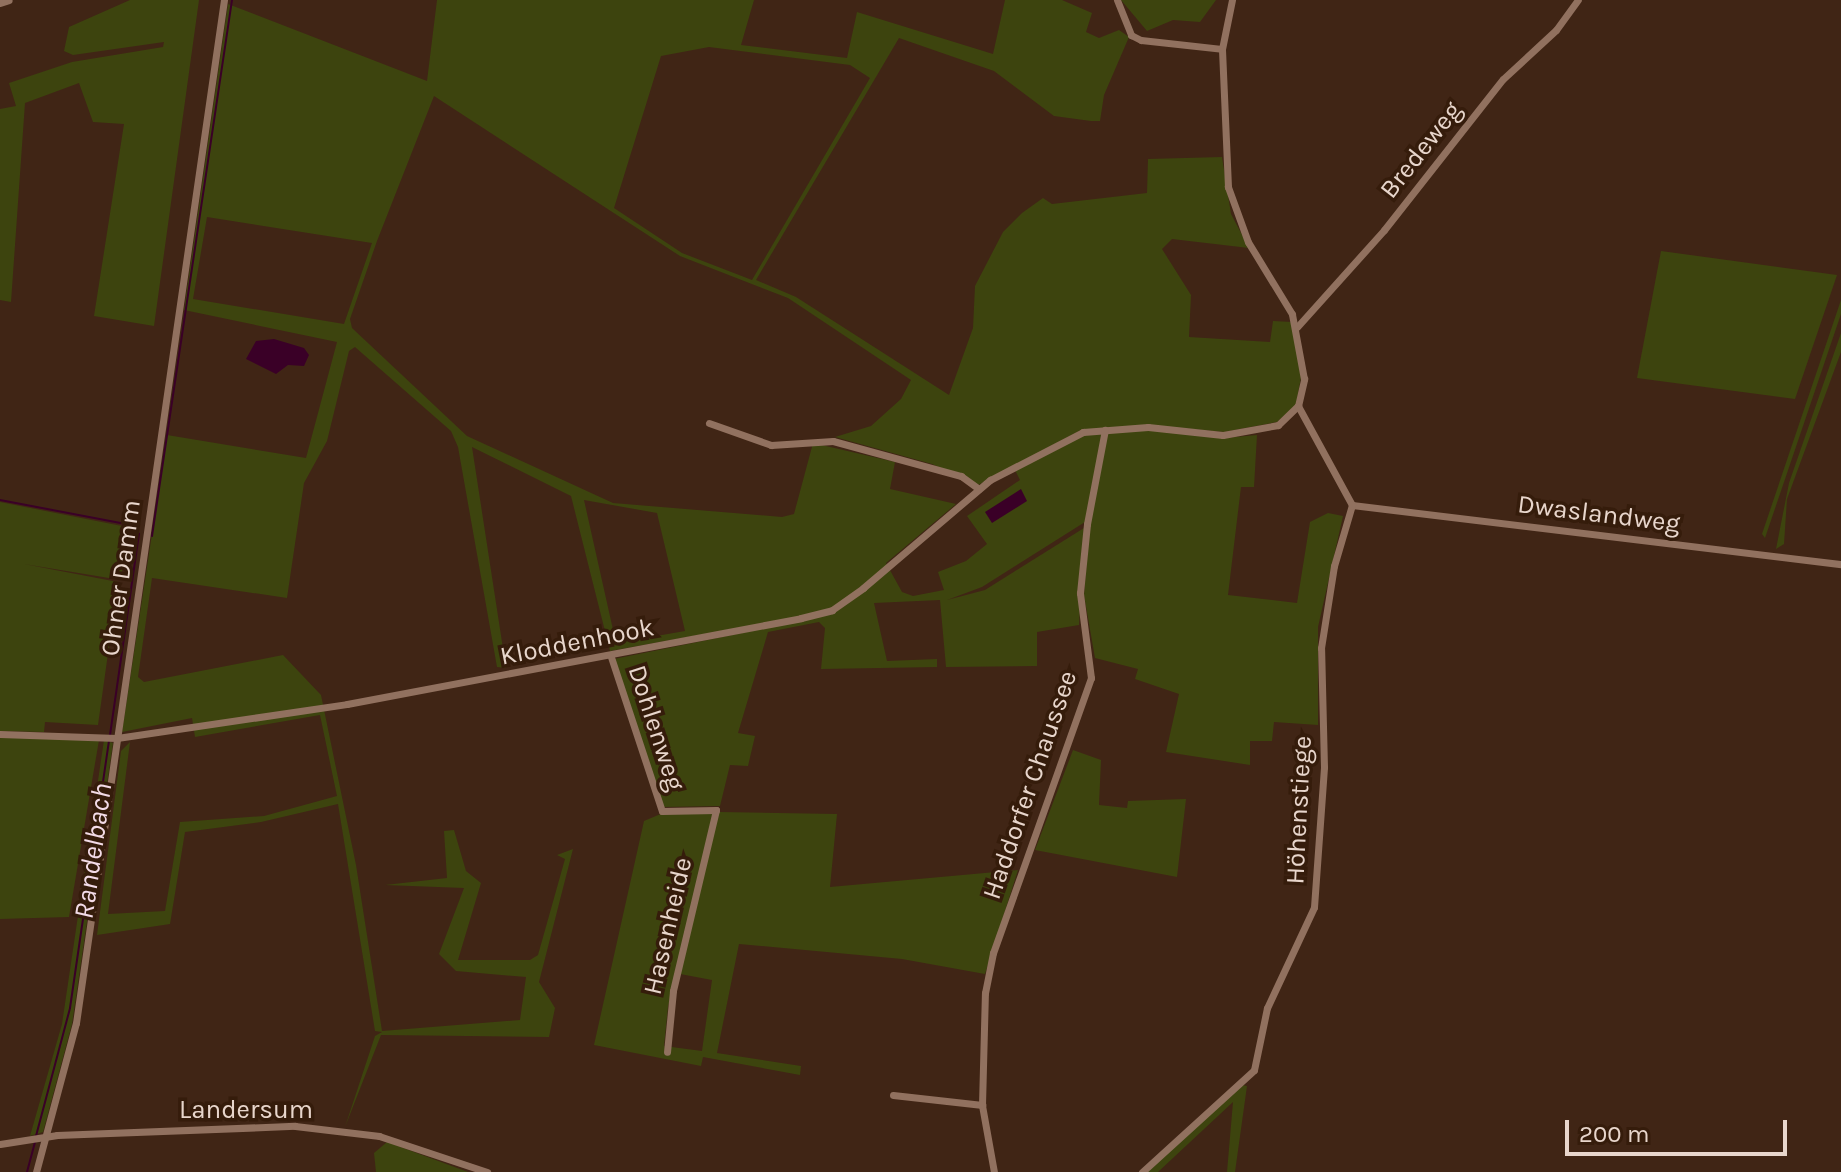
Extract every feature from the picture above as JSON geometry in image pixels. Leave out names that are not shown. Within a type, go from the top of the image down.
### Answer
[{"type":"street","points":[[0,3],[9,0]]},
{"type":"street","name":"Ohner Damm","points":[[36,1172],[39,1138],[76,1023],[112,738],[224,0]]},
{"type":"street","points":[[1117,0],[1131,35],[1141,40],[1222,49]]},
{"type":"street","points":[[1232,0],[1222,49],[1228,187],[1235,213],[1297,327],[1304,379],[1298,406],[1352,505]]},
{"type":"street","name":"Bredeweg","points":[[1297,327],[1384,230],[1503,79],[1556,30],[1578,0]]},
{"type":"street","name":"Kloddenhook","points":[[0,734],[112,738],[611,657],[832,610],[979,489],[1045,449],[1083,432],[1252,433],[1278,425],[1298,406]]},
{"type":"street","points":[[709,423],[771,445],[833,441],[961,476],[979,489]]},
{"type":"street","name":"Haddorfer Chaussee","points":[[982,1105],[985,993],[993,953],[1091,678],[1080,593],[1087,524],[1105,430]]},
{"type":"street","name":"Dwaslandweg","points":[[1352,505],[1841,564]]},
{"type":"street","name":"Höhenstiege","points":[[1142,1172],[1254,1070],[1267,1008],[1314,907],[1324,767],[1321,648],[1334,566],[1352,505]]},
{"type":"street","name":"Dohlenweg","points":[[611,657],[662,811],[716,810]]},
{"type":"street","name":"Hasenheide","points":[[667,1052],[673,991],[716,810]]},
{"type":"street","points":[[893,1095],[982,1105],[994,1172]]},
{"type":"street","name":"Landersum","points":[[0,1144],[39,1138],[295,1126],[379,1136],[487,1172]]},
{"type":"green space","points":[[130,0],[199,0],[154,326],[94,316],[124,124],[93,122],[79,83],[25,103],[11,302],[0,300],[0,109],[16,106],[9,83],[72,62],[163,47],[164,42],[73,55],[64,51],[69,27]]},
{"type":"green space","points":[[437,0],[754,0],[741,45],[847,58],[857,12],[993,54],[1005,0],[1062,0],[1092,13],[1086,32],[1099,38],[1119,30],[1129,37],[1104,95],[1100,121],[1054,116],[994,71],[899,38],[756,280],[796,297],[949,395],[973,328],[975,286],[1003,232],[1022,213],[1043,198],[1052,204],[1147,193],[1148,159],[1222,157],[1231,214],[1249,248],[1172,239],[1162,249],[1191,295],[1189,337],[1270,342],[1273,321],[1292,322],[1301,377],[1296,405],[1277,422],[1224,432],[1148,425],[1081,430],[978,485],[932,464],[835,437],[871,426],[901,399],[911,380],[788,298],[680,256],[434,96],[377,241],[350,319],[352,328],[467,436],[613,503],[782,517],[794,514],[813,443],[895,462],[890,489],[956,504],[886,563],[902,592],[913,596],[944,590],[938,572],[966,561],[987,544],[967,516],[1020,480],[1015,470],[1083,435],[1149,429],[1225,438],[1257,435],[1254,487],[1241,487],[1228,595],[1297,603],[1310,522],[1328,513],[1343,516],[1318,627],[1318,725],[1274,722],[1272,741],[1250,741],[1250,765],[1166,752],[1179,694],[1135,679],[1138,669],[1095,658],[1084,595],[1090,523],[1085,522],[982,587],[947,600],[985,590],[1084,528],[1079,625],[1037,632],[1037,666],[946,667],[940,600],[874,603],[887,661],[937,659],[937,667],[821,669],[825,628],[819,622],[768,632],[738,733],[755,736],[748,766],[730,765],[720,806],[663,807],[614,659],[752,631],[754,625],[610,651],[571,496],[472,447],[506,668],[497,667],[458,447],[451,431],[355,347],[349,351],[327,441],[304,483],[287,598],[152,578],[138,677],[144,682],[283,655],[321,695],[356,865],[382,1031],[520,1020],[526,977],[456,971],[439,954],[464,888],[385,885],[447,878],[444,831],[454,830],[466,871],[481,883],[458,960],[530,960],[538,955],[565,859],[557,855],[573,849],[539,982],[555,1008],[549,1037],[381,1035],[345,1127],[375,1036],[382,1032],[375,1031],[338,804],[261,822],[185,832],[170,924],[97,935],[121,751],[130,742],[108,914],[165,911],[180,822],[264,816],[337,796],[320,715],[195,737],[192,718],[122,732],[167,435],[306,458],[337,342],[184,310],[228,4],[427,81]],"holes":[[[709,47],[850,65],[870,78],[752,280],[682,253],[614,208],[661,56]],[[207,217],[372,243],[344,324],[193,299]],[[584,500],[657,513],[685,631],[616,643]]]},
{"type":"green space","points":[[1121,0],[1216,0],[1200,22],[1173,20],[1147,31]]},
{"type":"green space","points":[[1661,251],[1837,275],[1795,399],[1637,378]]},
{"type":"green space","points":[[1841,300],[1841,314],[1765,538],[1762,534]]},
{"type":"green space","points":[[1841,333],[1841,352],[1787,499],[1784,544],[1776,549],[1789,483]]},
{"type":"green space","points":[[0,502],[127,527],[121,580],[24,564],[118,582],[98,725],[45,722],[44,732],[0,731]]},
{"type":"green space","points":[[0,736],[99,740],[69,917],[0,919]]},
{"type":"green space","points":[[104,740],[113,743],[72,1024],[43,1132],[30,1136],[62,1024]]},
{"type":"green space","points":[[1073,750],[1101,760],[1099,805],[1127,808],[1128,801],[1186,799],[1177,877],[1035,850]]},
{"type":"green space","points":[[719,812],[837,814],[830,887],[1018,870],[985,974],[902,959],[739,944],[717,1053],[801,1066],[800,1075],[703,1057],[701,1066],[594,1045],[644,821],[663,813],[713,813],[668,1007],[664,1046],[702,1051],[712,980],[680,974]]},
{"type":"green space","points":[[1242,1085],[1247,1086],[1235,1172],[1227,1172],[1233,1102],[1158,1172],[1147,1172]]},
{"type":"green space","points":[[387,1142],[468,1172],[376,1172],[374,1153]]},
{"type":"shaded area","points":[[274,339],[304,348],[309,355],[304,366],[288,365],[276,374],[246,359],[256,341]]},
{"type":"shaded area","points":[[1021,489],[1027,501],[992,523],[985,512]]},
{"type":"waterway","points":[[152,536],[232,0]]},
{"type":"waterway","name":"Randelbach","points":[[0,500],[126,524]]},
{"type":"waterway","name":"Randelbach","points":[[110,735],[139,534],[135,528]]},
{"type":"waterway","name":"Randelbach","points":[[36,1136],[70,1008],[109,742]]},
{"type":"waterway","name":"Randelbach","points":[[27,1172],[35,1142]]}]
